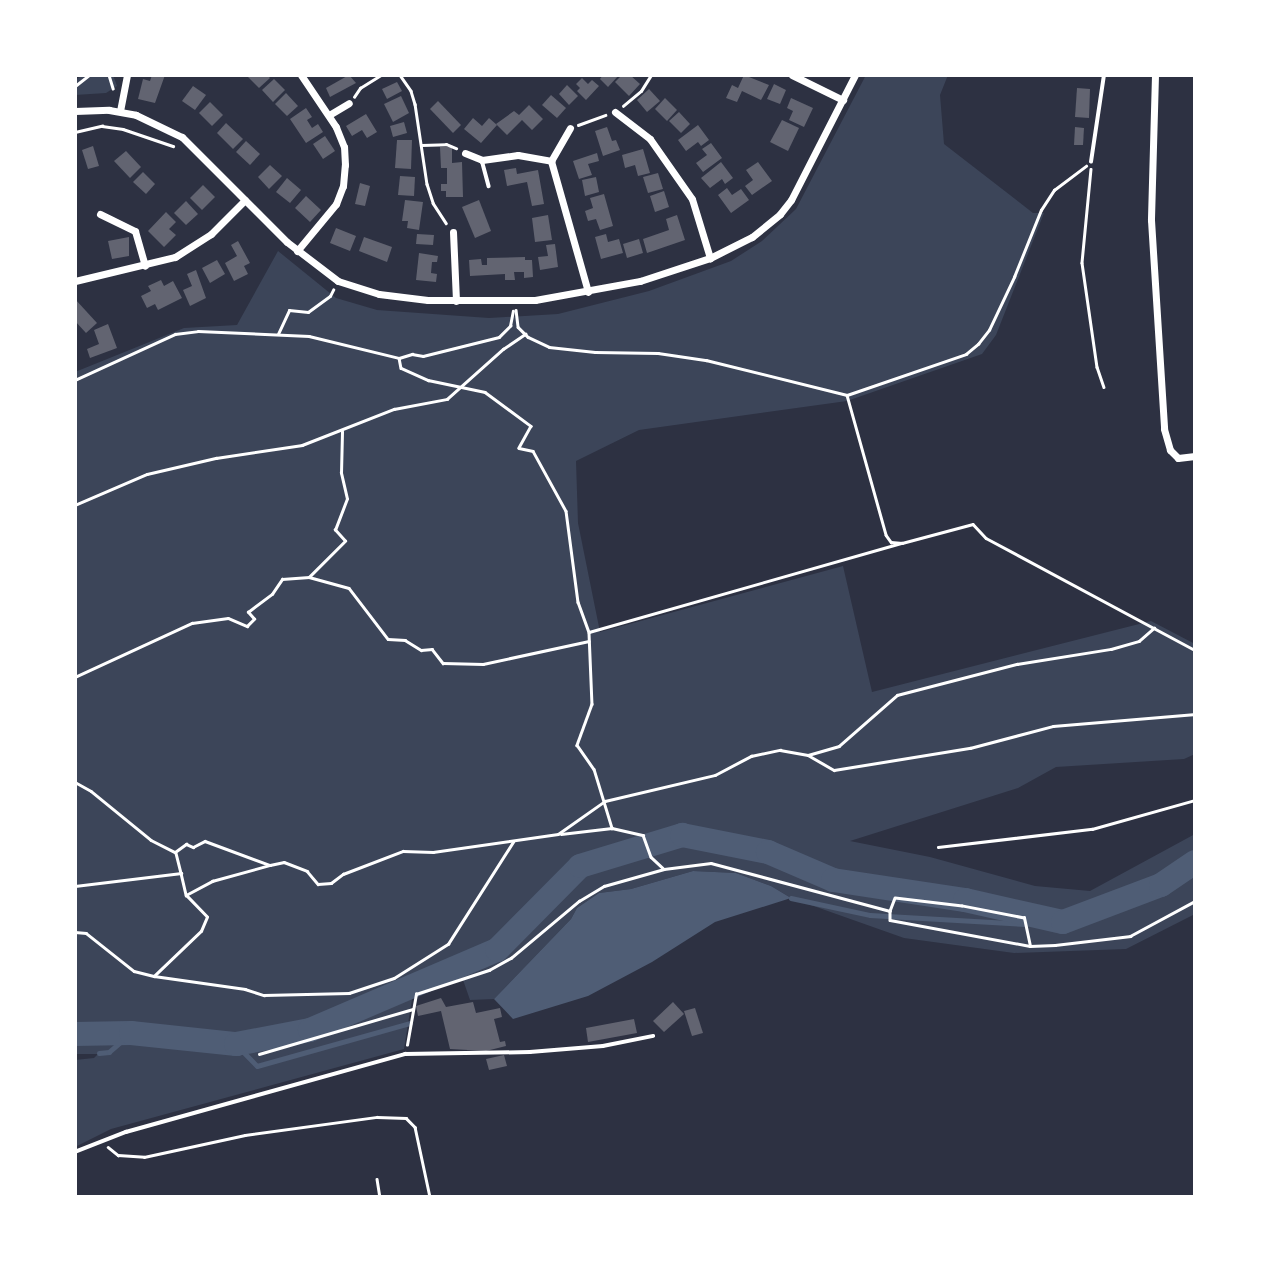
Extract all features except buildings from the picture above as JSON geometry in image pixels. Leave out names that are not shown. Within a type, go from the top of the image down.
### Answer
[{"type":"street","points":[[120,111],[127,75]]},
{"type":"street","points":[[297,251],[336,204],[343,186],[344,147],[329,115],[300,75]]},
{"type":"street","points":[[792,75],[843,100]]},
{"type":"street","points":[[75,111],[120,111],[152,121],[182,137],[297,251],[338,281],[379,293],[456,301],[514,301],[588,292],[640,281],[709,258],[752,237],[780,214],[803,180],[855,75]]},
{"type":"street","points":[[1155,75],[1151,220],[1164,429],[1170,450],[1178,458],[1195,456]]},
{"type":"street","points":[[329,115],[349,103]]},
{"type":"street","points":[[615,111],[650,139],[692,199],[709,258]]},
{"type":"street","points":[[570,128],[551,161],[588,292]]},
{"type":"street","points":[[464,153],[482,160],[517,155],[551,161]]},
{"type":"street","points":[[75,281],[145,266],[195,247],[245,200]]},
{"type":"street","points":[[100,214],[135,231],[145,266]]},
{"type":"street","points":[[453,232],[456,301]]},
{"type":"lane","points":[[1091,162],[1104,75]]},
{"type":"lane","points":[[482,160],[489,186]]},
{"type":"lane","points":[[75,1153],[104,1140],[405,1054],[530,1052],[603,1046],[653,1036]]},
{"type":"path","points":[[75,86],[89,75]]},
{"type":"path","points":[[349,103],[360,89],[381,75]]},
{"type":"path","points":[[400,75],[411,91],[430,194],[453,232]]},
{"type":"path","points":[[75,132],[102,127],[123,129],[179,148]]},
{"type":"path","points":[[422,145],[446,144],[464,153]]},
{"type":"path","points":[[1091,162],[1082,263],[1097,367],[1104,387]]},
{"type":"path","points":[[514,301],[518,327],[548,347],[595,352],[658,353],[706,360],[847,395],[966,354],[978,344],[989,330],[1009,288],[1041,210],[1054,190],[1091,162]]},
{"type":"path","points":[[278,334],[289,310],[308,312],[330,296],[338,281]]},
{"type":"path","points":[[75,380],[176,334],[198,331],[309,336],[399,358],[412,354],[423,356],[499,337],[510,326],[514,301]]},
{"type":"path","points":[[75,505],[147,474],[216,458],[302,445],[342,432],[394,409],[447,399],[503,349],[525,334]]},
{"type":"path","points":[[499,337],[503,349]]},
{"type":"path","points":[[399,358],[401,369],[428,380],[485,392],[531,426],[519,449],[533,451],[566,511],[578,602],[589,632],[592,704],[577,745],[594,769],[612,828]]},
{"type":"path","points":[[847,395],[886,536],[891,542],[902,543]]},
{"type":"path","points":[[309,577],[345,541],[335,530],[347,499],[341,473],[342,432]]},
{"type":"path","points":[[589,632],[973,524],[986,538],[1195,650]]},
{"type":"path","points":[[75,677],[192,623],[228,618],[247,626],[254,620],[248,612],[271,594],[282,579],[309,577],[349,588],[388,639],[405,640],[421,650],[432,649],[443,663],[483,664],[589,641]]},
{"type":"path","points":[[808,755],[839,746],[897,695],[1017,664],[1111,649],[1139,641],[1155,628]]},
{"type":"path","points":[[558,834],[604,801],[715,775],[751,756],[780,750],[808,755],[834,770],[970,748],[1053,726],[1195,715]]},
{"type":"path","points":[[75,782],[91,791],[150,840],[176,852]]},
{"type":"path","points":[[938,847],[1092,829],[1195,800]]},
{"type":"path","points":[[186,895],[212,881],[270,864],[284,862],[307,871],[318,884],[331,883],[343,874],[403,852],[433,852],[612,828],[643,835],[651,857],[664,869]]},
{"type":"path","points":[[176,852],[186,844],[194,847],[205,841],[270,864]]},
{"type":"path","points":[[75,932],[86,933],[134,971],[154,976],[245,989],[264,995],[349,993],[394,978],[448,944],[513,842]]},
{"type":"path","points":[[154,976],[201,931],[207,917],[202,908],[186,895],[176,852]]},
{"type":"path","points":[[405,1054],[416,994],[489,970],[528,946],[579,901],[604,886],[664,869],[711,863],[890,911]]},
{"type":"path","points":[[75,886],[181,873]]},
{"type":"path","points":[[1030,946],[1024,918],[962,905],[895,898],[890,911],[890,920],[1030,946],[1130,936],[1195,901]]},
{"type":"path","points":[[259,1054],[413,1009]]},
{"type":"path","points":[[104,1140],[110,1150],[118,1155],[144,1157],[245,1135],[377,1117],[406,1118],[415,1127],[430,1197]]},
{"type":"path","points":[[377,1179],[380,1197]]},
{"type":"shaded area","points":[[83,75],[113,75],[117,86],[106,93],[75,95],[75,80]]},
{"type":"shaded area","points":[[866,75],[948,75],[940,95],[944,144],[1033,213],[1044,213],[996,335],[982,354],[847,401],[639,430],[576,461],[578,523],[600,632],[843,566],[872,692],[1151,621],[1195,644],[1195,754],[1184,759],[1056,767],[1018,788],[850,841],[930,857],[1035,886],[1090,891],[1195,834],[1195,914],[1126,949],[1014,953],[904,938],[791,898],[771,886],[736,873],[693,871],[631,889],[599,893],[577,908],[571,919],[494,999],[470,1000],[462,977],[413,993],[404,1049],[111,1129],[75,1147],[75,1060],[94,1058],[98,1054],[75,1054],[75,372],[184,328],[237,325],[278,251],[336,298],[377,310],[489,318],[558,314],[649,291],[731,261],[762,241],[796,209]]},
{"type":"shaded area","points":[[693,871],[736,873],[771,886],[791,898],[715,922],[652,962],[588,996],[513,1019],[494,999],[571,919],[577,908],[599,893],[631,889]]},
{"type":"waterway","points":[[75,1034],[131,1033],[236,1044],[310,1030],[497,950],[580,866],[682,835],[768,852],[833,880],[965,900],[1063,922],[1161,885],[1195,862]]},
{"type":"waterway","points":[[1161,885],[1195,874]]},
{"type":"waterway","points":[[791,898],[870,915],[1026,924],[1037,916]]},
{"type":"waterway","points":[[236,1044],[257,1066],[410,1023]]},
{"type":"waterway","points":[[99,1053],[109,1052],[131,1033]]}]
